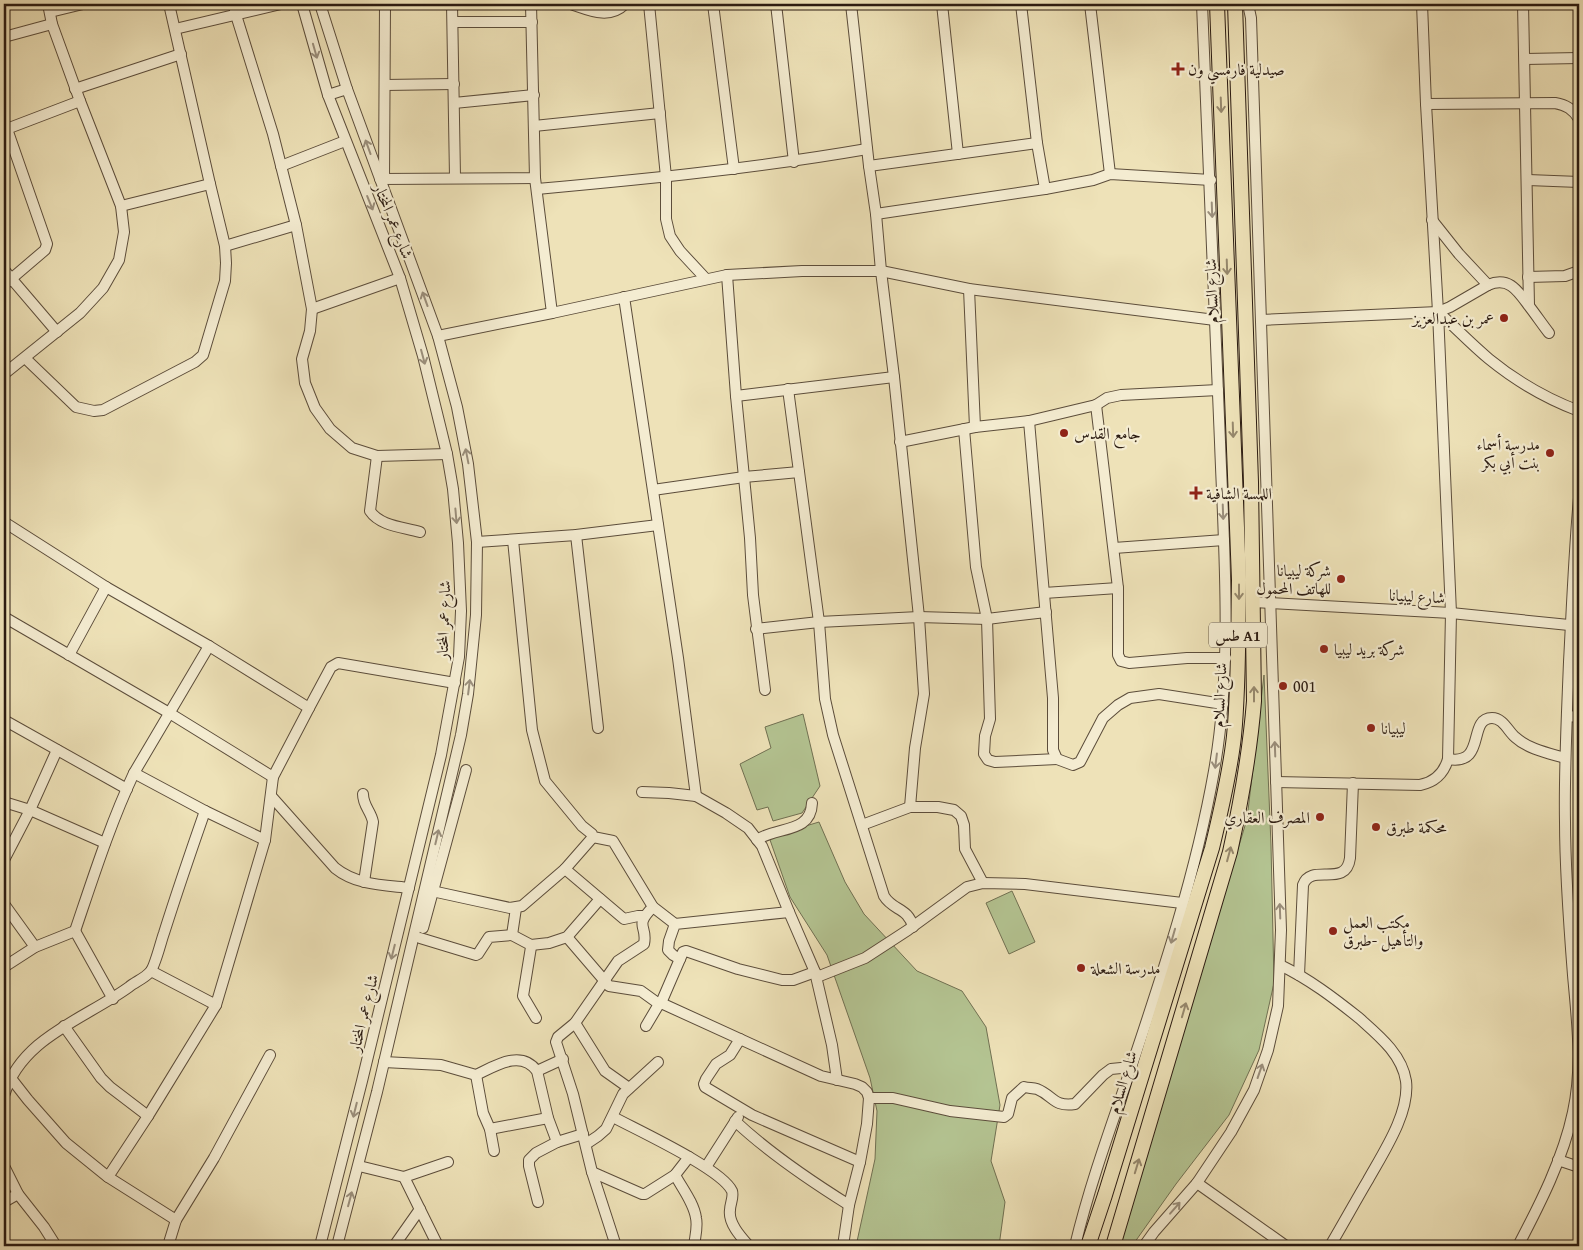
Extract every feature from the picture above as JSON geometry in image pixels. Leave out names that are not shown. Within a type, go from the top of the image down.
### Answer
[{"type":"highway","name":"شارع السلام","points":[[1088,1246],[1106,1195],[1212,848],[1223,801],[1234,737],[1238,666],[1239,580],[1217,4]]},
{"type":"highway","name":"شارع السلام","points":[[1113,1246],[1230,852],[1240,808],[1251,737],[1254,701],[1251,482],[1235,4]]},
{"type":"street","points":[[4,374],[58,332],[104,288],[118,260],[124,232],[120,206],[75,89],[52,24],[49,8],[83,4]]},
{"type":"street","points":[[25,358],[76,407],[94,411],[104,410],[195,362],[203,354],[225,281],[225,246],[169,4]]},
{"type":"street","points":[[234,4],[273,134],[296,225],[312,309],[310,331],[302,359],[305,383],[315,408],[330,428],[352,448],[377,456],[447,454]]},
{"type":"street","points":[[175,29],[281,4]]},
{"type":"street","name":"شارع عمر المختار","points":[[302,4],[328,95],[400,278],[423,356],[447,454],[453,489],[458,542],[461,611],[459,657],[441,755],[320,1246]]},
{"type":"street","name":"شارع عمر المختار","points":[[320,4],[347,89],[382,179],[438,336],[457,407],[468,464],[477,542],[476,615],[468,694],[417,936],[387,1062],[337,1246]]},
{"type":"street","points":[[385,4],[382,179],[455,177],[535,178]]},
{"type":"street","points":[[452,4],[455,177]]},
{"type":"street","points":[[531,4],[535,178],[552,313]]},
{"type":"street","points":[[570,4],[594,12],[605,13],[614,11],[625,4]]},
{"type":"street","points":[[649,4],[666,177],[666,219],[670,236],[680,251],[706,279]]},
{"type":"street","points":[[713,4],[734,169]]},
{"type":"street","points":[[776,4],[794,162]]},
{"type":"street","points":[[851,4],[876,214],[919,617],[924,694],[915,748],[910,808]]},
{"type":"street","points":[[942,4],[958,154]]},
{"type":"street","points":[[1021,4],[1037,143],[1045,189]]},
{"type":"street","points":[[1090,4],[1110,174]]},
{"type":"street","points":[[1075,1246],[1086,1204],[1160,980],[1200,841],[1214,770],[1223,704],[1226,658],[1224,540],[1211,180],[1202,4]]},
{"type":"street","points":[[1144,1246],[1196,1182],[1231,1132],[1254,1090],[1268,1050],[1278,1006],[1281,930],[1251,18],[1248,4]]},
{"type":"street","points":[[1276,782],[1420,785],[1427,784],[1438,777],[1448,759],[1451,613],[1422,4]]},
{"type":"street","points":[[1524,4],[1529,306]]},
{"type":"street","points":[[453,22],[532,22]]},
{"type":"street","points":[[4,37],[52,24]]},
{"type":"street","points":[[75,89],[181,54]]},
{"type":"street","points":[[1525,59],[1579,58]]},
{"type":"street","points":[[385,85],[454,84]]},
{"type":"street","points":[[328,95],[347,89]]},
{"type":"street","points":[[454,103],[534,96]]},
{"type":"street","points":[[8,282],[45,250],[47,244],[5,129],[80,101]]},
{"type":"street","points":[[1426,104],[1561,104],[1571,109],[1579,119]]},
{"type":"street","points":[[534,126],[660,113]]},
{"type":"street","points":[[281,166],[345,141]]},
{"type":"street","points":[[869,166],[1037,143]]},
{"type":"street","points":[[537,189],[666,177],[794,162],[867,149]]},
{"type":"street","points":[[876,214],[1045,189],[1093,180],[1110,174],[1211,180]]},
{"type":"street","points":[[1528,180],[1579,182]]},
{"type":"street","points":[[120,206],[210,184]]},
{"type":"street","points":[[1432,220],[1459,254],[1488,285]]},
{"type":"street","points":[[225,246],[296,225]]},
{"type":"street","points":[[4,270],[8,282],[58,332]]},
{"type":"street","points":[[438,336],[727,275],[802,271],[881,271],[969,288],[1215,320]]},
{"type":"street","points":[[1528,277],[1565,276],[1579,271]]},
{"type":"street","points":[[727,275],[756,629],[765,690]]},
{"type":"street","points":[[312,309],[400,278]]},
{"type":"street","points":[[1261,320],[1438,312],[1488,285],[1498,282],[1511,285],[1518,291],[1548,333]]},
{"type":"street","points":[[969,288],[975,427]]},
{"type":"street","points":[[624,297],[678,658],[696,796]]},
{"type":"street","points":[[1438,312],[1489,359],[1523,384],[1579,411]]},
{"type":"street","points":[[736,396],[894,377]]},
{"type":"street","points":[[788,389],[819,622],[824,699],[832,735],[884,896],[890,904],[905,912],[912,921],[913,927]]},
{"type":"street","points":[[900,442],[975,427],[1029,421],[1096,405],[1107,398],[1121,394],[1218,390]]},
{"type":"street","points":[[1096,405],[1118,588],[1118,655],[1121,661],[1129,663],[1186,658],[1226,658]]},
{"type":"street","points":[[1029,421],[1054,698],[1054,750],[1056,759]]},
{"type":"street","points":[[964,429],[976,567],[987,619],[990,719],[985,736],[984,754],[988,760],[995,762],[1056,759],[1073,766],[1080,762],[1104,718],[1118,704],[1130,698],[1159,694],[1223,704]]},
{"type":"street","points":[[377,456],[370,510],[381,521],[420,532]]},
{"type":"street","points":[[653,490],[744,477],[799,472]]},
{"type":"street","points":[[1518,1246],[1533,1217],[1567,1136],[1577,1086],[1579,1035],[1568,915],[1565,758],[1575,626],[1579,498]]},
{"type":"street","points":[[4,522],[106,587],[209,646],[309,708]]},
{"type":"street","points":[[477,542],[576,536],[658,525]]},
{"type":"street","points":[[576,536],[598,728]]},
{"type":"street","points":[[513,540],[532,730],[545,781],[593,837],[613,841],[653,907],[675,924],[789,912]]},
{"type":"street","points":[[1114,548],[1224,540]]},
{"type":"street","points":[[69,655],[106,587]]},
{"type":"street","points":[[1044,593],[1118,588]]},
{"type":"street","name":"شارع ليبيانا","points":[[1253,602],[1451,613],[1575,626]]},
{"type":"street","points":[[756,629],[819,622],[919,617],[987,619],[1046,612]]},
{"type":"street","points":[[4,617],[273,777]]},
{"type":"street","points":[[113,999],[75,931],[105,842],[134,773],[209,646]]},
{"type":"street","points":[[108,1178],[216,1005],[265,840],[273,777],[331,667],[338,663],[455,683]]},
{"type":"street","points":[[1567,716],[1579,717]]},
{"type":"street","points":[[1448,759],[1461,759],[1472,752],[1481,723],[1485,719],[1491,718],[1503,722],[1515,737],[1524,743],[1565,758]]},
{"type":"street","points":[[4,720],[127,789]]},
{"type":"street","points":[[4,860],[30,810],[57,750]]},
{"type":"street","points":[[417,936],[432,891],[466,770]]},
{"type":"street","points":[[134,773],[265,840]]},
{"type":"street","points":[[1299,975],[1303,885],[1307,878],[1312,875],[1338,874],[1349,866],[1353,783]]},
{"type":"street","points":[[642,792],[696,796],[748,828],[762,846],[816,974],[832,1044],[837,1080]]},
{"type":"street","points":[[363,794],[363,801],[372,815],[373,822],[364,882]]},
{"type":"street","points":[[271,796],[335,868],[344,875],[364,882],[409,888]]},
{"type":"street","points":[[4,802],[30,810],[105,842]]},
{"type":"street","points":[[757,840],[768,833],[802,824],[810,814],[812,803]]},
{"type":"street","points":[[862,825],[910,808],[938,807],[954,810],[961,816],[964,825],[965,849],[983,883]]},
{"type":"street","points":[[4,1096],[10,1076],[40,1043],[64,1026],[113,999],[151,971],[205,810]]},
{"type":"street","points":[[432,891],[510,908],[522,906],[565,869],[593,837]]},
{"type":"street","points":[[565,869],[624,919],[644,916]]},
{"type":"street","points":[[646,1026],[660,1003],[683,952],[686,951],[738,969],[782,980],[792,980],[865,958],[913,927],[967,887],[983,883],[1025,884],[1182,903]]},
{"type":"street","points":[[398,932],[417,936],[476,955],[489,937],[512,935],[530,945],[549,943],[566,937],[600,899]]},
{"type":"street","points":[[4,904],[35,947]]},
{"type":"street","points":[[616,1246],[592,1172],[563,1059],[556,1042],[575,1023],[618,961],[644,944],[642,922],[644,916],[653,907]]},
{"type":"street","points":[[512,935],[516,908]]},
{"type":"street","points":[[675,924],[668,950],[680,959]]},
{"type":"street","points":[[4,967],[35,947],[75,931]]},
{"type":"street","points":[[566,937],[609,986],[641,990],[660,1003],[821,1076],[855,1084],[867,1092],[869,1098],[860,1162],[849,1205],[843,1246]]},
{"type":"street","points":[[530,945],[523,996],[536,1018]]},
{"type":"street","points":[[1280,965],[1334,998],[1384,1041],[1396,1056],[1406,1082],[1403,1105],[1396,1128],[1330,1246]]},
{"type":"street","points":[[151,971],[216,1005]]},
{"type":"street","points":[[575,1023],[605,1071],[630,1088]]},
{"type":"street","points":[[64,1026],[101,1078],[148,1116]]},
{"type":"street","points":[[740,1039],[734,1051],[716,1064],[704,1084],[705,1087],[744,1111],[860,1162]]},
{"type":"street","points":[[168,1246],[176,1220],[214,1158],[270,1055]]},
{"type":"street","points":[[537,1071],[563,1059]]},
{"type":"street","points":[[387,1062],[441,1065],[476,1075],[506,1061],[526,1062],[537,1071],[548,1118],[557,1142]]},
{"type":"street","points":[[538,1202],[529,1160],[557,1142],[598,1136],[606,1129],[613,1117],[618,1101],[658,1062]]},
{"type":"street","points":[[869,1098],[893,1098],[950,1111],[1004,1117],[1008,1114],[1012,1098],[1024,1087],[1037,1089],[1064,1105],[1076,1104],[1103,1074],[1111,1069],[1131,1067]]},
{"type":"street","points":[[476,1075],[483,1113],[490,1129],[494,1151]]},
{"type":"street","points":[[10,1076],[28,1100],[66,1143],[108,1178],[176,1220]]},
{"type":"street","points":[[706,1167],[735,1120],[744,1111]]},
{"type":"street","points":[[613,1117],[706,1167],[721,1179],[733,1195],[729,1211],[730,1218],[749,1246]]},
{"type":"street","points":[[490,1129],[548,1118]]},
{"type":"street","points":[[735,1120],[752,1137],[821,1188],[849,1205]]},
{"type":"street","points":[[592,1172],[645,1194],[675,1174],[689,1158]]},
{"type":"street","points":[[1558,1160],[1579,1167]]},
{"type":"street","points":[[358,1166],[404,1177],[448,1162]]},
{"type":"street","points":[[4,1166],[18,1194],[44,1227],[56,1246]]},
{"type":"street","points":[[675,1174],[693,1208],[696,1218],[697,1227],[694,1246]]},
{"type":"street","points":[[404,1177],[438,1246]]},
{"type":"street","points":[[1196,1182],[1286,1246]]},
{"type":"street","points":[[4,1202],[18,1194]]},
{"type":"street","points":[[394,1246],[420,1209]]},
{"type":"green space","points":[[1264,675],[1274,983],[1259,1050],[1229,1115],[1176,1184],[1132,1246],[1115,1246],[1190,1009],[1247,819]]},
{"type":"green space","points":[[803,714],[820,786],[802,813],[773,821],[768,807],[757,810],[740,764],[771,748],[765,727]]},
{"type":"green space","points":[[819,822],[845,882],[864,914],[917,971],[962,991],[986,1027],[1000,1105],[991,1161],[1005,1202],[999,1246],[856,1246],[875,1159],[877,1111],[870,1078],[827,955],[790,897],[769,837]]},
{"type":"green space","points":[[1012,891],[1035,942],[1009,954],[986,903]]},
{"type":"place","name":"صيدلية فارمسي ون","points":[[1178,69]]},
{"type":"place","name":"عمر بن عبدالعزيز","points":[[1504,318]]},
{"type":"place","name":"جامع القدس","points":[[1064,433]]},
{"type":"place","name":"مدرسة أسماء بنت أبي بكر","points":[[1550,453]]},
{"type":"place","name":"اللمسة الشافية","points":[[1196,493]]},
{"type":"place","name":"شركة ليبيانا للهاتف المحمول","points":[[1341,579]]},
{"type":"place","name":"شركة بريد ليبيا","points":[[1324,649]]},
{"type":"place","name":"001","points":[[1283,686]]},
{"type":"place","name":"ليبيانا","points":[[1371,728]]},
{"type":"place","name":"المصرف العقاري","points":[[1320,817]]},
{"type":"place","name":"محكمة طبرق","points":[[1376,827]]},
{"type":"place","name":"مكتب العمل والتأهيل -طبرق","points":[[1333,931]]},
{"type":"place","name":"مدرسة الشعلة","points":[[1081,968]]}]
